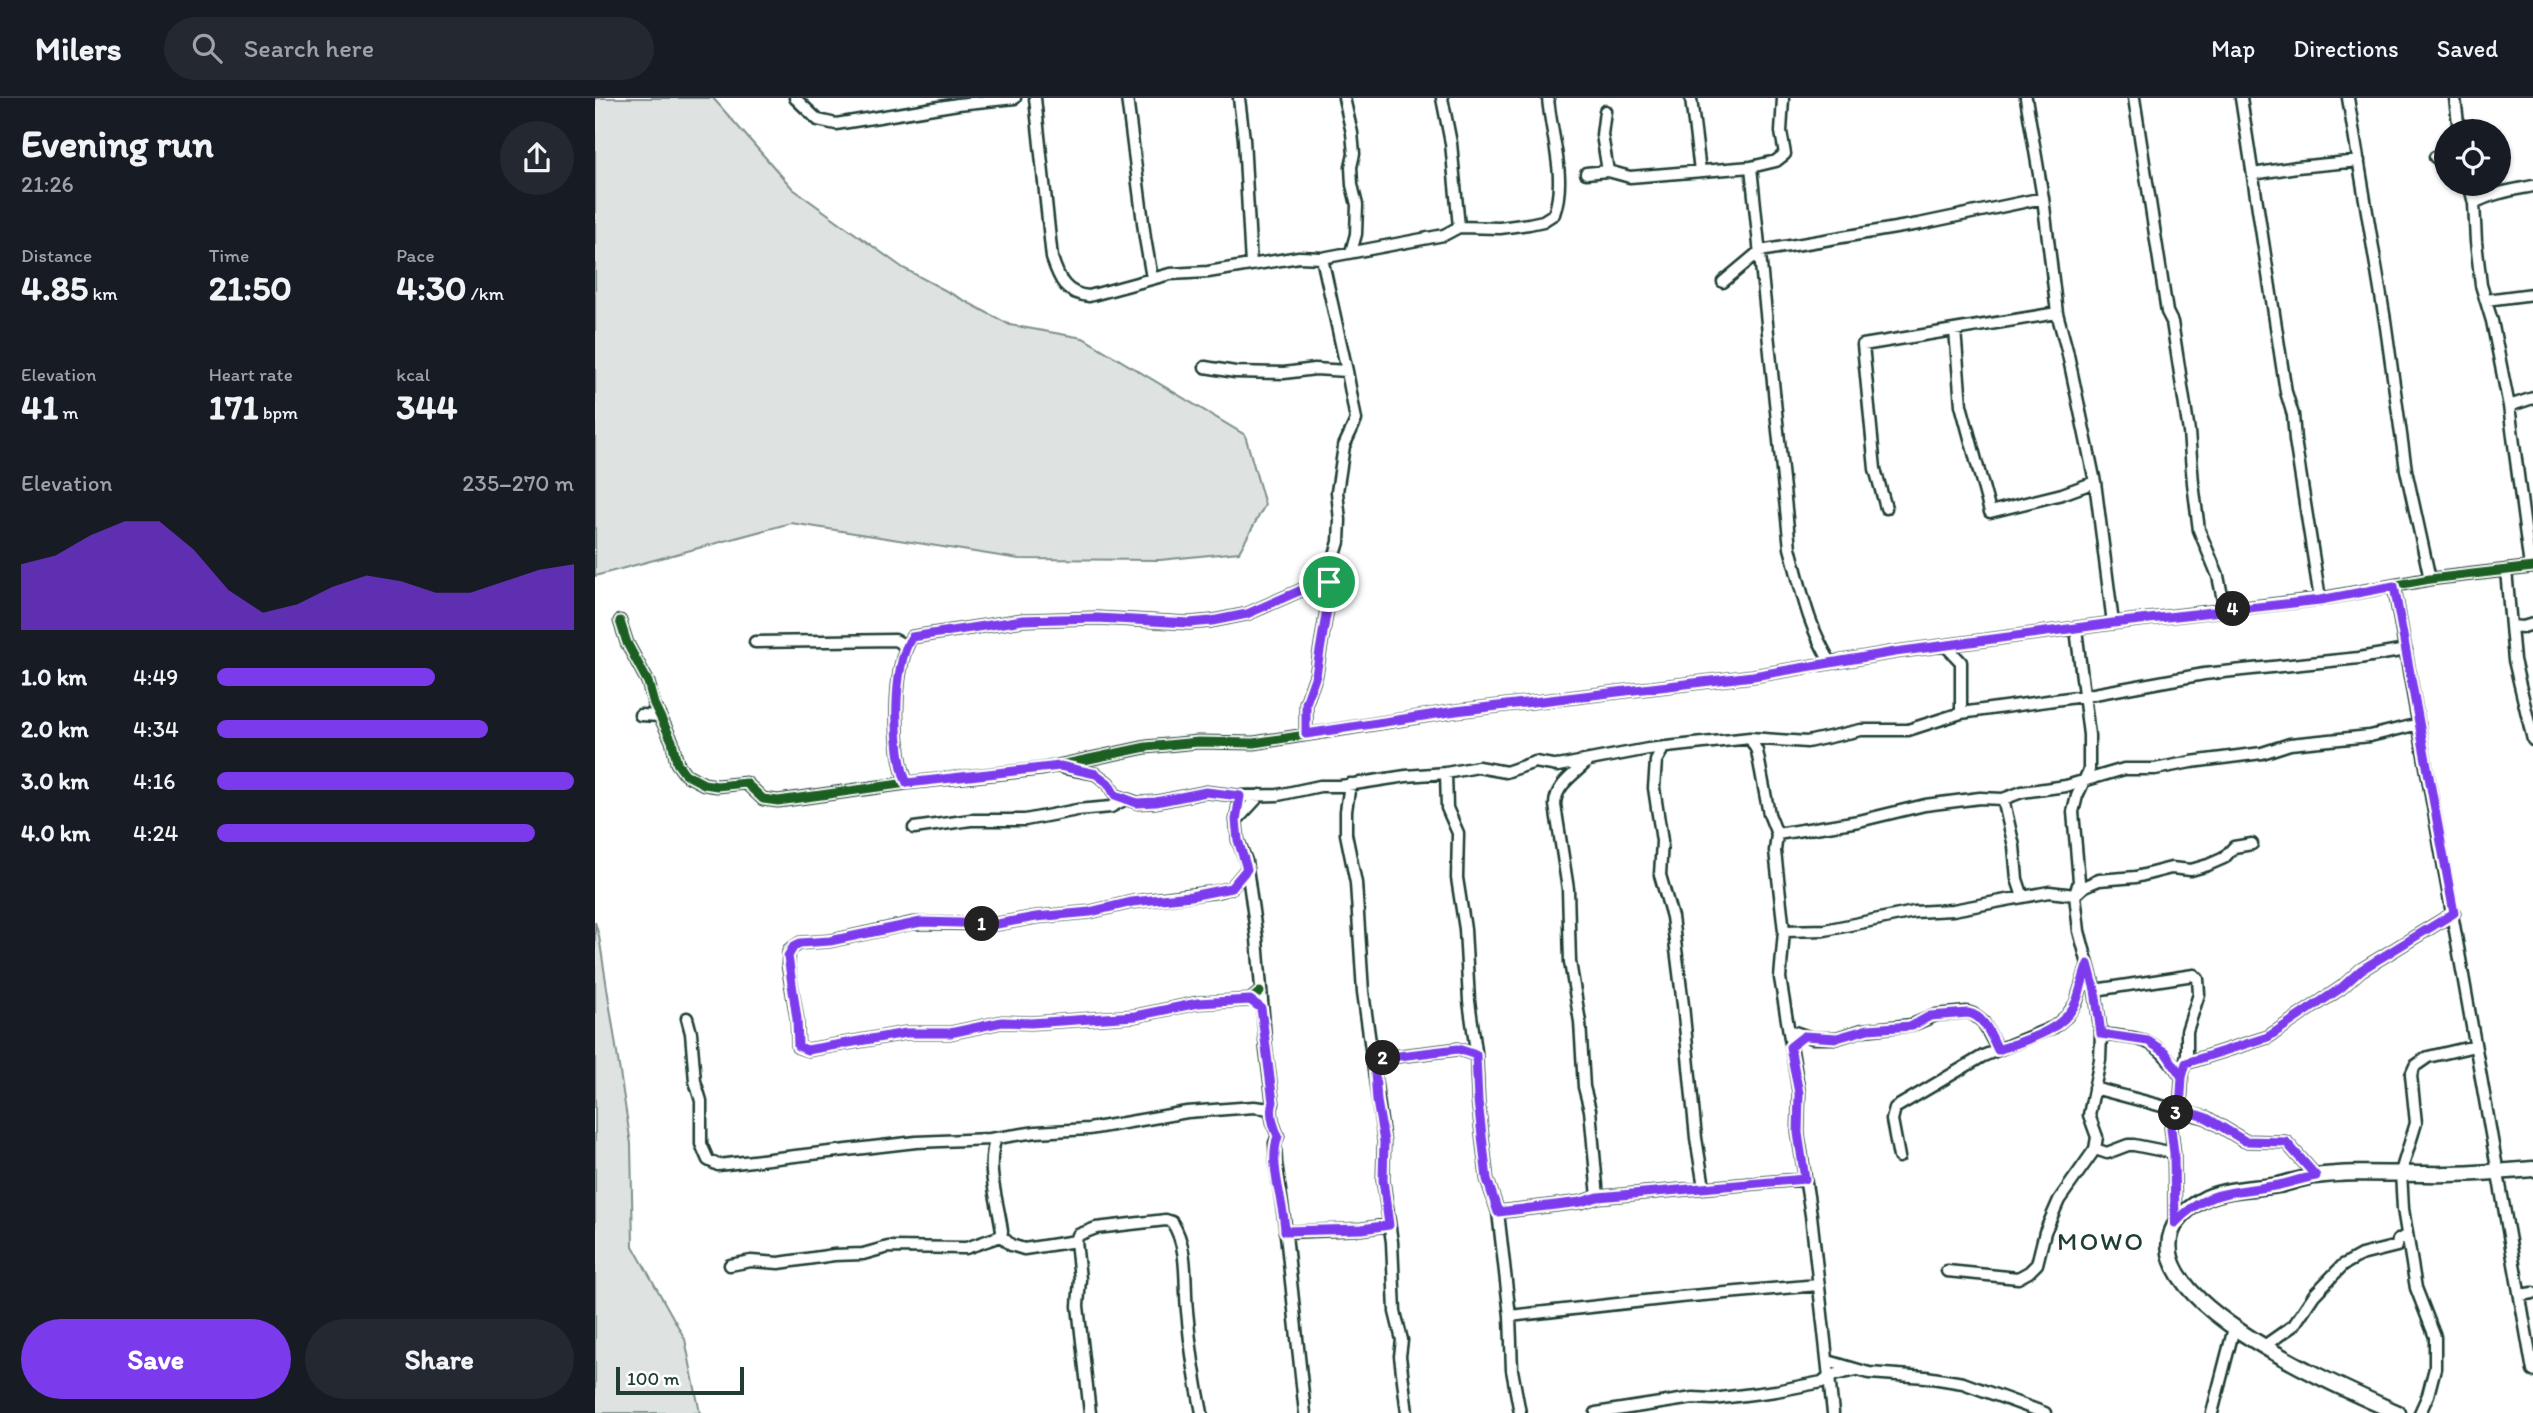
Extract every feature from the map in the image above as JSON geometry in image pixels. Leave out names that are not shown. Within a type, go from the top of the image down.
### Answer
[{"type":"street","points":[[796,98],[818,120],[836,124],[958,104],[1015,98]]},
{"type":"street","points":[[1035,98],[1050,250],[1055,267],[1065,285],[1077,295],[1089,296],[1152,278],[1299,257],[1322,258],[1444,235],[1459,227],[1500,228],[1543,221],[1554,214],[1559,197],[1560,176],[1548,98]]},
{"type":"street","points":[[1127,98],[1152,278]]},
{"type":"street","points":[[1239,98],[1251,265]]},
{"type":"street","points":[[1344,98],[1352,133],[1352,186],[1357,205],[1356,234],[1351,252]]},
{"type":"street","points":[[1442,98],[1451,143],[1459,227]]},
{"type":"street","points":[[1586,173],[1608,171],[1630,177],[1751,167],[1776,161],[1785,154],[1781,132],[1783,98]]},
{"type":"street","points":[[2027,98],[2057,313],[2095,482],[2113,623]]},
{"type":"street","points":[[2134,98],[2189,432],[2199,530],[2218,576],[2225,610]]},
{"type":"street","points":[[2241,98],[2320,600]]},
{"type":"street","points":[[2348,98],[2406,470],[2430,579]]},
{"type":"street","points":[[2455,98],[2458,119]]},
{"type":"street","points":[[1691,99],[1700,171]]},
{"type":"street","points":[[1605,111],[1602,135],[1608,171]]},
{"type":"street","points":[[2253,174],[2359,161]]},
{"type":"street","points":[[1751,167],[1790,548],[1815,638],[1831,663]]},
{"type":"street","points":[[2474,203],[2508,190],[2533,187]]},
{"type":"street","points":[[620,621],[627,643],[648,682],[672,741],[677,763],[685,774],[704,784],[717,786],[746,783],[763,799],[778,801],[907,783],[1081,766],[1146,747],[1198,742],[1254,743],[1456,711],[1753,676],[2113,623],[2320,600],[2430,579],[2531,567],[2509,406],[2477,253],[2472,196]]},
{"type":"street","points":[[1723,282],[1760,251],[1919,224],[2043,198]]},
{"type":"street","points":[[1306,734],[1306,703],[1316,675],[1329,582],[1340,536],[1337,492],[1344,446],[1356,420],[1322,258]]},
{"type":"street","points":[[2486,300],[2533,294]]},
{"type":"street","points":[[1886,508],[1875,469],[1863,345],[2057,313]]},
{"type":"street","points":[[1955,330],[1961,405],[1990,512],[2062,494],[2095,482]]},
{"type":"street","points":[[1205,368],[1235,372],[1284,373],[1315,369],[1347,371]]},
{"type":"street","points":[[2509,406],[2533,398]]},
{"type":"street","points":[[2506,570],[2514,660],[2533,740]]},
{"type":"street","points":[[907,783],[900,765],[897,738],[899,681],[906,646],[917,634],[1023,620],[1097,618],[1189,623],[1212,621],[1247,614],[1282,597],[1329,582]]},
{"type":"street","points":[[2394,586],[2533,1371]]},
{"type":"street","points":[[2511,626],[2533,624]]},
{"type":"street","points":[[1947,1271],[2018,1278],[2029,1272],[2037,1264],[2045,1232],[2059,1200],[2095,1149],[2097,1137],[2088,1115],[2100,1060],[2101,1034],[2095,990],[2079,931],[2075,895],[2079,881],[2073,812],[2089,770],[2089,760],[2075,629]]},
{"type":"street","points":[[755,642],[895,640],[906,646]]},
{"type":"street","points":[[1946,646],[1961,662],[1961,713]]},
{"type":"street","points":[[1081,766],[1108,783],[1115,795],[1137,803],[1206,792],[1240,796],[1278,795],[1320,786],[1446,773],[1478,767],[1506,772],[1535,762],[1557,766],[1648,749],[1751,738],[1807,742],[1870,729],[1908,730],[1961,713],[2083,696],[2204,674],[2359,658],[2406,650]]},
{"type":"street","points":[[640,715],[660,716]]},
{"type":"street","points":[[1777,834],[1859,821],[1925,805],[1980,798],[2003,799],[2022,792],[2066,786],[2124,769],[2155,769],[2262,753],[2290,744],[2370,736],[2420,724]]},
{"type":"street","points":[[1751,738],[1757,751],[1766,802],[1777,834],[1775,851],[1784,931],[1780,978],[1799,1093],[1798,1133],[1833,1413]]},
{"type":"street","points":[[1757,751],[1763,738]]},
{"type":"street","points":[[1664,747],[1655,761],[1654,788],[1662,841],[1660,875],[1672,917],[1696,1138],[1704,1187]]},
{"type":"street","points":[[1648,749],[1655,761]]},
{"type":"street","points":[[1589,760],[1560,788],[1555,797],[1555,805],[1568,889],[1570,962],[1580,1022],[1584,1087],[1590,1110],[1598,1197]]},
{"type":"street","points":[[1446,773],[1447,808],[1458,833],[1457,878],[1465,929],[1469,1001],[1487,1179],[1498,1212],[1510,1317],[1512,1370],[1520,1413]]},
{"type":"street","points":[[1350,784],[1346,834],[1356,883],[1363,992],[1384,1142],[1383,1180],[1395,1312],[1402,1340],[1400,1356],[1407,1413]]},
{"type":"street","points":[[1236,820],[1260,795]]},
{"type":"street","points":[[1240,796],[1236,820],[1238,840],[1247,869],[1257,939],[1261,1008],[1273,1102],[1271,1109],[1278,1136],[1275,1143],[1276,1163],[1305,1413]]},
{"type":"street","points":[[2003,799],[2014,846],[2017,879],[2023,897]]},
{"type":"street","points":[[914,828],[971,820],[1025,820],[1077,810],[1111,807],[1124,800]]},
{"type":"street","points":[[1784,931],[1825,930],[1914,912],[1953,910],[2049,892],[2075,895],[2085,886],[2099,880],[2136,877],[2171,869],[2190,870],[2208,865],[2224,858],[2234,847],[2252,844]]},
{"type":"street","points":[[1247,869],[1231,888],[1191,896],[1132,902],[1090,912],[997,924],[921,922],[830,941],[800,943],[794,946],[788,956],[798,1046],[807,1050],[906,1033],[950,1033],[1002,1022],[1031,1023],[1135,1016],[1198,1003],[1250,1000],[1261,992]]},
{"type":"street","points":[[1231,888],[1251,906]]},
{"type":"street","points":[[2186,1063],[2268,1037],[2341,988],[2361,970],[2454,913]]},
{"type":"street","points":[[1899,1157],[1892,1120],[1895,1108],[1968,1064],[2042,1033],[2067,1016],[2075,1003],[2088,964]]},
{"type":"street","points":[[2095,990],[2187,975],[2194,975],[2198,979],[2199,995],[2187,1031],[2180,1109],[2174,1115],[2171,1128],[2175,1223],[2169,1239],[2169,1254],[2176,1271],[2205,1307],[2234,1328],[2327,1380],[2398,1413]]},
{"type":"street","points":[[1250,1000],[1261,1008]]},
{"type":"street","points":[[1789,1030],[1804,1036],[1837,1038],[1868,1029],[1912,1026],[1930,1016],[1973,1013],[1983,1022],[1998,1050]]},
{"type":"street","points":[[687,1018],[691,1033],[695,1082],[701,1101],[701,1144],[713,1164],[726,1165],[916,1142],[1090,1129],[1187,1112],[1254,1107],[1271,1109]]},
{"type":"street","points":[[2101,1034],[2148,1041],[2165,1052],[2182,1077]]},
{"type":"street","points":[[1790,1047],[1804,1036]]},
{"type":"street","points":[[2420,1413],[2432,1385],[2435,1368],[2434,1337],[2416,1287],[2407,1235],[2401,1172],[2416,1123],[2412,1071],[2428,1057],[2475,1046]]},
{"type":"street","points":[[1374,1059],[1458,1049],[1476,1055]]},
{"type":"street","points":[[2094,1088],[2207,1118],[2245,1141],[2286,1142],[2316,1176]]},
{"type":"street","points":[[996,1138],[990,1164],[997,1195],[1001,1236]]},
{"type":"street","points":[[2095,1149],[2107,1153],[2134,1145],[2174,1153]]},
{"type":"street","points":[[2175,1223],[2187,1211],[2206,1199],[2236,1190],[2279,1185],[2316,1176],[2533,1169]]},
{"type":"street","points":[[1498,1212],[1581,1202],[1598,1197],[1805,1179]]},
{"type":"street","points":[[1090,1413],[1080,1327],[1080,1279],[1076,1241],[1078,1235],[1096,1228],[1166,1220],[1172,1222],[1179,1237],[1185,1269],[1191,1356],[1202,1413]]},
{"type":"street","points":[[1285,1231],[1362,1229],[1389,1225]]},
{"type":"street","points":[[2264,1346],[2294,1325],[2314,1295],[2343,1265],[2361,1255],[2397,1245],[2398,1241],[2407,1235]]},
{"type":"street","points":[[1001,1236],[1011,1245],[1024,1249],[1076,1241]]},
{"type":"street","points":[[730,1265],[751,1261],[779,1263],[863,1254],[888,1247],[966,1248],[1001,1236]]},
{"type":"street","points":[[1510,1317],[1631,1302],[1818,1285]]},
{"type":"street","points":[[2520,1295],[2533,1293]]},
{"type":"street","points":[[2212,1413],[2234,1328]]},
{"type":"street","points":[[1828,1361],[1856,1370],[1963,1383],[2045,1413]]},
{"type":"street","points":[[1596,1413],[1693,1398],[1713,1399],[1776,1391],[1822,1382],[1829,1376],[1856,1370]]},
{"type":"shaded area","points":[[595,98],[713,98],[793,189],[903,268],[1010,325],[1083,338],[1245,435],[1265,505],[1239,552],[1160,560],[1019,559],[791,523],[595,576]]},
{"type":"shaded area","points":[[595,922],[631,1144],[633,1246],[685,1339],[700,1413],[595,1413]]},
{"type":"cycle path","points":[[620,621],[627,643],[648,682],[654,704],[672,741],[677,763],[685,774],[704,784],[717,786],[746,783],[763,799],[778,801],[907,783],[1042,769],[1146,747],[1198,742],[1254,743],[1456,711],[1753,676],[1895,652],[2320,599],[2430,579],[2533,567]]},
{"type":"cycle path","points":[[1247,869],[1231,888],[1215,892],[1132,902],[1090,912],[997,924],[913,923],[830,941],[800,943],[789,950],[788,965],[797,1019],[798,1047],[807,1050],[906,1033],[950,1033],[1002,1022],[1031,1023],[1135,1016],[1197,1003],[1250,1000],[1260,992]]},
{"type":"district","name":"MOWO","points":[[2101,1241]]},
{"type":"route","points":[[1329,582],[1273,600],[1247,614],[1212,621],[1189,623],[1097,618],[1023,620],[917,634],[912,637],[906,646],[897,702],[900,765],[907,783],[1060,766],[1096,774],[1108,783],[1115,795],[1137,803],[1206,792],[1240,796],[1236,820],[1238,840],[1247,869],[1231,888],[1191,896],[1132,902],[1090,912],[997,924],[921,922],[830,941],[800,943],[789,950],[788,965],[795,1001],[797,1040],[801,1050],[906,1033],[973,1030],[1002,1022],[1031,1023],[1135,1016],[1198,1003],[1250,1000],[1261,1008],[1273,1102],[1271,1109],[1278,1136],[1275,1143],[1276,1163],[1285,1231],[1362,1229],[1389,1225],[1383,1180],[1384,1142],[1374,1059],[1458,1049],[1465,1049],[1476,1055],[1487,1179],[1498,1212],[1581,1202],[1598,1197],[1805,1179],[1798,1133],[1799,1093],[1790,1047],[1804,1036],[1837,1038],[1868,1029],[1912,1026],[1930,1016],[1973,1013],[1983,1022],[1998,1050],[2042,1033],[2067,1016],[2075,1003],[2088,964],[2095,990],[2101,1034],[2148,1041],[2165,1052],[2182,1077],[2180,1109],[2174,1115],[2171,1128],[2175,1223],[2187,1211],[2206,1199],[2247,1188],[2279,1185],[2316,1176],[2286,1142],[2245,1141],[2207,1118],[2180,1109],[2182,1077],[2186,1063],[2261,1041],[2341,988],[2361,970],[2454,913],[2394,586],[2320,600],[2113,623],[1895,652],[1753,676],[1456,711],[1306,734],[1306,703],[1316,675],[1329,582]]}]
